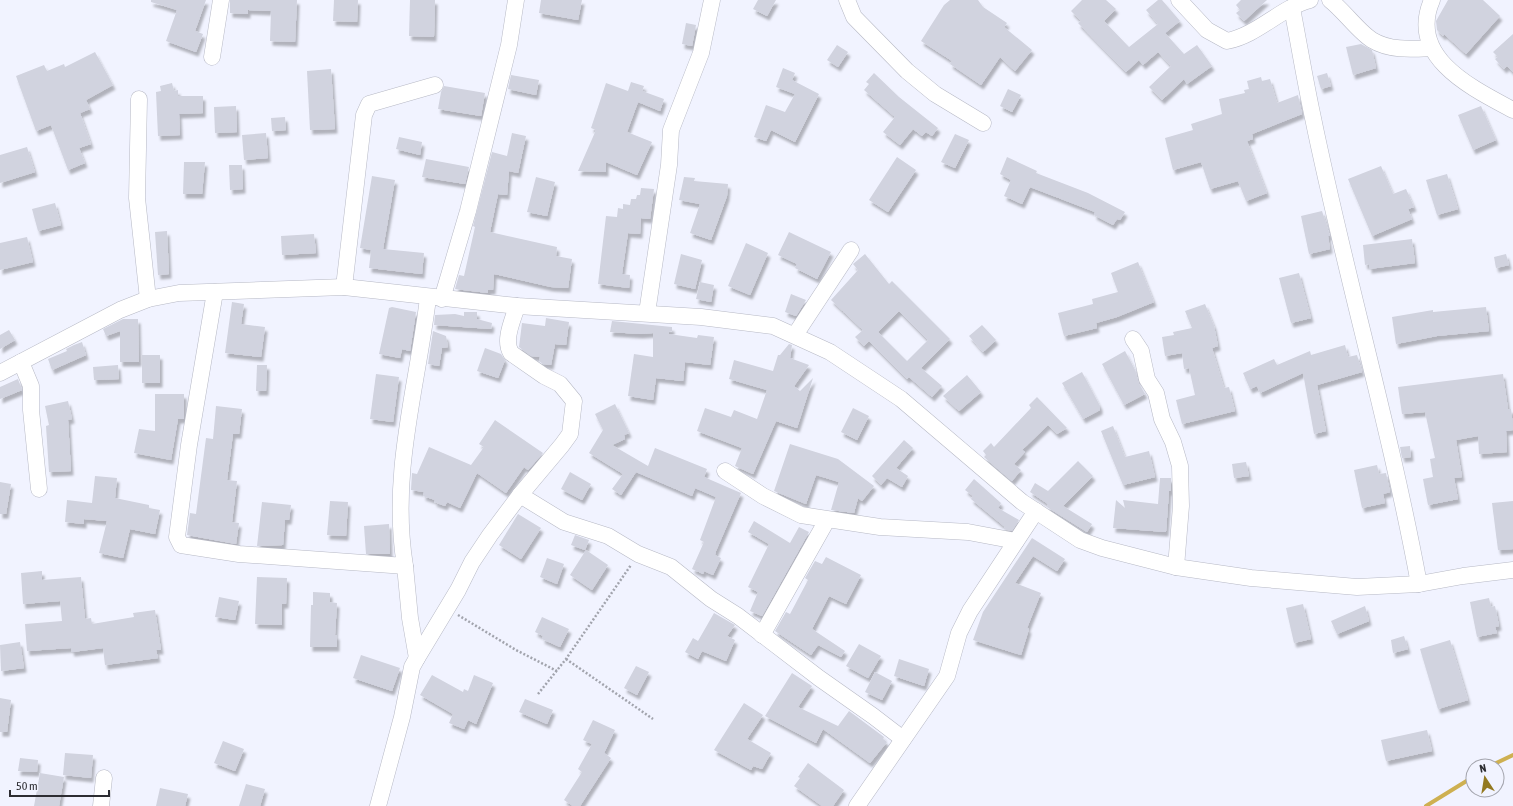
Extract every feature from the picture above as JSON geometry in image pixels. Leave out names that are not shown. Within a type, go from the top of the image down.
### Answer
[{"type":"street","points":[[212,57],[221,0]]},
{"type":"street","points":[[417,658],[410,618],[402,547],[400,488],[409,411],[424,330],[468,211],[509,45],[516,0]]},
{"type":"street","points":[[647,312],[669,165],[671,130],[701,54],[712,0]]},
{"type":"street","points":[[847,0],[854,17],[912,76],[935,94],[983,124]]},
{"type":"street","points":[[1179,0],[1207,30],[1227,41],[1247,35],[1292,8],[1310,0]]},
{"type":"street","points":[[1330,0],[1372,40],[1392,48],[1432,48]]},
{"type":"street","points":[[1432,0],[1426,13],[1426,26],[1432,48],[1448,69],[1469,86],[1513,110]]},
{"type":"street","points":[[1292,8],[1313,118],[1381,402],[1408,521],[1419,584]]},
{"type":"street","points":[[344,287],[364,115],[369,104],[435,85]]},
{"type":"street","points":[[139,99],[137,198],[148,300]]},
{"type":"street","points":[[795,335],[851,250]]},
{"type":"street","points":[[0,373],[120,310],[148,300],[178,293],[344,287],[435,299],[517,306],[647,312],[773,326],[830,352],[902,399],[1022,502],[1080,540],[1102,548],[1176,567],[1252,578],[1357,587],[1419,584],[1463,576],[1513,570]]},
{"type":"street","points":[[215,292],[189,445],[177,537],[181,545],[239,554],[405,566]]},
{"type":"street","points":[[378,806],[402,717],[412,667],[448,608],[472,562],[520,495],[570,434],[574,401],[560,384],[544,376],[511,353],[508,349],[507,341],[517,306]]},
{"type":"street","points":[[1133,338],[1141,351],[1148,379],[1156,393],[1162,419],[1173,442],[1180,466],[1181,506],[1176,567]]},
{"type":"street","points":[[21,362],[31,386],[31,410],[39,489]]},
{"type":"street","points":[[725,471],[763,496],[801,515],[880,527],[968,532],[1016,541]]},
{"type":"street","points":[[520,495],[564,522],[608,536],[638,554],[671,567],[711,599],[903,739]]},
{"type":"street","points":[[857,806],[947,676],[963,626],[1036,511]]},
{"type":"street","points":[[762,635],[827,520]]},
{"type":"street","points":[[101,806],[104,778]]},
{"type":"path","points":[[538,694],[566,659],[638,554]]},
{"type":"path","points":[[448,608],[516,650],[557,671]]},
{"type":"path","points":[[566,659],[653,719]]},
{"type":"building","points":[[151,0],[206,0],[195,31],[203,34],[196,52],[166,41],[177,10],[151,2]]},
{"type":"building","points":[[230,0],[297,0],[295,42],[270,41],[271,11],[248,10],[248,14],[230,13]]},
{"type":"building","points":[[334,0],[358,0],[357,22],[333,21]]},
{"type":"building","points":[[410,0],[435,0],[434,37],[409,36]]},
{"type":"building","points":[[541,0],[582,0],[578,20],[539,13]]},
{"type":"building","points":[[758,0],[776,0],[767,16],[753,9]]},
{"type":"building","points":[[950,0],[978,0],[983,7],[1007,23],[1004,27],[1032,50],[1015,71],[1000,57],[981,85],[950,64],[952,61],[921,41],[944,5]]},
{"type":"building","points":[[1082,0],[1106,0],[1116,9],[1104,21],[1129,47],[1158,24],[1146,10],[1158,0],[1162,0],[1180,21],[1165,33],[1184,54],[1197,45],[1212,66],[1187,84],[1184,79],[1162,100],[1149,87],[1171,66],[1158,52],[1143,65],[1139,60],[1126,72],[1078,23],[1081,21],[1071,11]]},
{"type":"building","points":[[1241,0],[1267,0],[1244,21],[1236,13],[1240,10],[1236,5]]},
{"type":"building","points":[[1448,0],[1483,0],[1500,16],[1466,54],[1444,34],[1443,36],[1437,30],[1436,21]]},
{"type":"building","points":[[686,23],[696,25],[692,46],[682,44]]},
{"type":"building","points":[[1513,34],[1513,72],[1507,66],[1504,69],[1495,59],[1498,57],[1493,52]]},
{"type":"building","points":[[1361,44],[1372,50],[1376,68],[1353,75],[1346,47]]},
{"type":"building","points":[[837,45],[848,52],[838,67],[827,60]]},
{"type":"building","points":[[95,52],[113,85],[86,100],[90,109],[80,113],[91,144],[79,148],[85,163],[68,170],[51,125],[36,131],[16,76],[44,65],[47,71],[64,64],[65,67]]},
{"type":"building","points":[[783,68],[795,73],[792,80],[819,94],[795,142],[771,130],[766,141],[754,137],[766,105],[785,112],[795,94],[776,87]]},
{"type":"building","points":[[331,69],[335,129],[310,130],[307,71]]},
{"type":"building","points":[[874,73],[899,97],[938,128],[932,136],[926,132],[922,136],[913,129],[900,145],[883,132],[895,117],[864,90],[869,84],[866,82]]},
{"type":"building","points":[[1327,73],[1331,86],[1321,89],[1317,76]]},
{"type":"building","points":[[511,75],[539,80],[536,95],[508,89]]},
{"type":"building","points":[[1261,77],[1262,81],[1270,79],[1277,103],[1298,95],[1302,114],[1252,134],[1253,139],[1247,141],[1267,193],[1246,201],[1238,181],[1210,189],[1201,162],[1173,170],[1165,138],[1193,130],[1191,124],[1222,114],[1219,99],[1245,93],[1244,90],[1249,89],[1247,81]]},
{"type":"building","points":[[631,82],[644,86],[642,91],[664,99],[660,111],[638,102],[627,132],[652,142],[637,175],[606,162],[606,172],[578,171],[596,130],[591,128],[606,83],[628,91]]},
{"type":"building","points":[[172,83],[174,91],[178,90],[178,96],[203,96],[203,113],[179,114],[180,135],[158,136],[156,92],[161,91],[160,86]]},
{"type":"building","points":[[444,86],[485,93],[481,116],[438,109],[441,92]]},
{"type":"building","points":[[1008,89],[1021,95],[1012,112],[1000,106]]},
{"type":"building","points":[[236,106],[237,132],[215,133],[214,107]]},
{"type":"building","points":[[1481,106],[1496,140],[1473,150],[1458,115]]},
{"type":"building","points":[[285,117],[286,130],[272,131],[271,118]]},
{"type":"building","points":[[266,133],[268,158],[244,160],[242,135]]},
{"type":"building","points":[[512,133],[526,136],[518,173],[509,171],[507,195],[498,194],[490,232],[557,247],[556,256],[572,259],[568,288],[551,287],[494,274],[493,290],[488,290],[488,293],[455,289],[459,275],[464,276],[475,227],[473,226],[492,152],[507,156]]},
{"type":"building","points":[[955,134],[969,140],[955,168],[941,162]]},
{"type":"building","points":[[399,137],[422,142],[420,155],[396,149]]},
{"type":"building","points":[[27,147],[35,172],[0,183],[0,155]]},
{"type":"building","points":[[897,157],[916,170],[888,212],[869,200]]},
{"type":"building","points":[[1007,157],[1037,171],[1036,173],[1088,193],[1125,212],[1120,220],[1117,219],[1113,225],[1094,215],[1095,212],[1030,187],[1022,204],[1004,196],[1011,180],[1000,174]]},
{"type":"building","points":[[426,159],[469,167],[465,184],[422,177]]},
{"type":"building","points":[[184,162],[205,162],[202,194],[183,194]]},
{"type":"building","points":[[229,165],[242,165],[243,189],[230,190]]},
{"type":"building","points":[[1381,166],[1393,194],[1406,189],[1414,207],[1408,209],[1412,219],[1372,236],[1348,179]]},
{"type":"building","points":[[1447,174],[1458,209],[1437,215],[1426,180]]},
{"type":"building","points":[[372,176],[395,180],[383,249],[424,253],[422,274],[369,268],[371,250],[360,248]]},
{"type":"building","points":[[536,177],[555,182],[547,216],[527,212]]},
{"type":"building","points":[[684,177],[695,178],[694,181],[728,184],[727,196],[711,240],[690,233],[700,204],[679,200]]},
{"type":"building","points":[[641,188],[654,189],[650,219],[641,218],[640,234],[628,233],[622,274],[630,275],[629,288],[598,284],[606,216],[617,217],[618,208],[623,209],[623,204],[630,205],[631,199],[636,199],[637,195],[640,195]]},
{"type":"building","points":[[55,203],[61,225],[38,231],[32,209]]},
{"type":"building","points":[[1322,211],[1330,236],[1328,236],[1330,249],[1309,254],[1301,216]]},
{"type":"building","points":[[167,231],[169,274],[158,275],[155,232]]},
{"type":"building","points":[[789,232],[831,252],[817,279],[795,268],[797,264],[778,255]]},
{"type":"building","points":[[314,234],[316,253],[282,255],[281,236]]},
{"type":"building","points":[[27,237],[33,262],[0,270],[0,243]]},
{"type":"building","points":[[1412,239],[1415,263],[1369,269],[1369,264],[1365,265],[1363,245]]},
{"type":"building","points":[[746,243],[768,253],[750,295],[728,286]]},
{"type":"building","points":[[681,254],[702,260],[695,289],[674,284]]},
{"type":"building","points":[[865,254],[889,284],[892,281],[950,339],[921,368],[942,386],[932,397],[909,377],[907,379],[869,341],[864,346],[855,337],[863,330],[831,300],[858,270],[853,264]],"holes":[[[899,311],[928,340],[907,361],[878,332]]]},
{"type":"building","points":[[1506,254],[1509,265],[1496,268],[1494,257]]},
{"type":"building","points":[[1138,262],[1154,302],[1117,317],[1096,323],[1097,328],[1064,336],[1058,313],[1093,304],[1092,299],[1118,292],[1111,273]]},
{"type":"building","points":[[1299,273],[1311,318],[1291,323],[1279,278]]},
{"type":"building","points":[[700,282],[714,285],[711,302],[696,299]]},
{"type":"building","points":[[791,294],[806,300],[796,316],[785,312]]},
{"type":"building","points":[[232,302],[244,304],[241,324],[265,327],[261,357],[225,353]]},
{"type":"building","points":[[1205,304],[1214,326],[1218,346],[1212,348],[1224,388],[1229,387],[1235,411],[1182,424],[1176,400],[1195,395],[1189,368],[1184,369],[1182,353],[1165,356],[1162,337],[1174,335],[1173,332],[1192,328],[1185,311]]},
{"type":"building","points":[[392,307],[416,312],[410,351],[402,349],[400,358],[379,354],[389,308]]},
{"type":"building","points":[[1486,307],[1489,331],[1437,336],[1396,344],[1392,317],[1433,310],[1433,312]]},
{"type":"building","points":[[464,312],[477,312],[477,319],[492,323],[491,329],[434,325],[435,315],[455,314],[464,316]]},
{"type":"building","points":[[546,318],[569,322],[566,345],[555,344],[551,365],[543,364],[539,361],[540,357],[531,356],[519,347],[522,323],[545,326]]},
{"type":"building","points":[[123,319],[138,319],[139,362],[120,362],[120,331],[106,336],[103,329]]},
{"type":"building","points":[[612,321],[672,327],[672,331],[669,332],[669,334],[697,338],[698,335],[714,337],[710,365],[685,362],[683,381],[656,378],[653,400],[628,396],[634,354],[653,357],[653,333],[640,334],[610,332]]},
{"type":"building","points":[[982,325],[996,340],[983,352],[969,336]]},
{"type":"building","points":[[9,330],[15,340],[0,349],[0,335]]},
{"type":"building","points":[[433,331],[446,336],[448,347],[442,348],[439,366],[428,364]]},
{"type":"building","points":[[82,342],[86,355],[52,370],[48,359],[67,351],[66,349]]},
{"type":"building","points":[[789,344],[792,345],[790,358],[809,365],[794,386],[800,391],[813,378],[797,428],[776,421],[753,474],[735,466],[742,448],[697,431],[705,408],[731,417],[734,410],[757,419],[767,390],[729,379],[734,360],[773,371],[778,355],[780,355]]},
{"type":"building","points":[[1345,345],[1348,357],[1357,355],[1362,372],[1317,385],[1326,431],[1314,434],[1303,373],[1260,393],[1257,386],[1250,389],[1243,373],[1274,359],[1277,365],[1310,351],[1311,355]]},
{"type":"building","points":[[485,348],[501,354],[505,360],[498,378],[477,371]]},
{"type":"building","points":[[1125,351],[1135,370],[1139,384],[1145,394],[1124,405],[1102,364]]},
{"type":"building","points":[[142,355],[160,355],[160,383],[142,383]]},
{"type":"building","points":[[118,365],[119,379],[94,380],[93,367]]},
{"type":"building","points":[[257,365],[267,365],[266,391],[256,391]]},
{"type":"building","points":[[1082,372],[1100,406],[1100,410],[1083,419],[1062,383]]},
{"type":"building","points":[[376,374],[399,377],[393,422],[370,419]]},
{"type":"building","points":[[1503,374],[1508,409],[1511,409],[1513,426],[1513,430],[1506,431],[1507,452],[1479,454],[1478,436],[1456,440],[1462,477],[1454,478],[1458,499],[1428,505],[1423,479],[1433,477],[1430,459],[1435,458],[1425,412],[1402,414],[1398,387]]},
{"type":"building","points":[[967,375],[981,392],[959,411],[943,396]]},
{"type":"building","points":[[18,379],[22,390],[0,399],[0,387]]},
{"type":"building","points":[[155,394],[184,394],[184,419],[178,419],[171,460],[134,453],[139,429],[155,431]]},
{"type":"building","points":[[1037,397],[1067,428],[1057,434],[1048,425],[1022,450],[1025,452],[1014,464],[1021,470],[1012,481],[984,457],[986,455],[983,451],[991,443],[994,447],[1031,408],[1029,405]]},
{"type":"building","points":[[68,401],[72,419],[68,420],[71,471],[49,472],[46,426],[49,425],[45,406]]},
{"type":"building","points":[[615,404],[629,433],[624,435],[625,439],[612,445],[648,466],[655,448],[707,469],[704,477],[741,493],[716,551],[715,555],[721,558],[713,575],[704,571],[703,574],[692,569],[704,542],[700,540],[716,497],[695,488],[692,496],[636,472],[621,495],[612,489],[623,474],[589,453],[603,430],[595,414]]},
{"type":"building","points":[[216,406],[242,409],[239,434],[233,434],[227,480],[237,481],[232,522],[239,523],[236,544],[187,535],[190,513],[196,514],[206,438],[213,439]]},
{"type":"building","points":[[853,408],[869,416],[857,440],[841,432]]},
{"type":"building","points":[[495,420],[543,453],[528,470],[524,467],[506,493],[477,473],[460,508],[447,502],[445,506],[434,502],[435,500],[423,496],[424,492],[411,490],[412,473],[417,474],[429,447],[471,465],[484,447],[479,444]]},
{"type":"building","points":[[1113,426],[1125,457],[1149,451],[1155,477],[1123,485],[1101,431]]},
{"type":"building","points":[[904,440],[913,448],[896,468],[908,476],[902,487],[887,478],[881,485],[872,476]]},
{"type":"building","points":[[790,444],[838,459],[874,486],[862,501],[858,498],[854,513],[831,510],[839,482],[816,475],[806,504],[774,491]]},
{"type":"building","points":[[1410,446],[1411,457],[1402,458],[1400,447]]},
{"type":"building","points":[[1078,461],[1093,476],[1063,506],[1092,524],[1087,532],[1047,507],[1048,504],[1030,492],[1035,483],[1048,491]]},
{"type":"building","points":[[1246,462],[1249,476],[1234,478],[1232,464]]},
{"type":"building","points":[[1377,465],[1379,474],[1386,473],[1390,492],[1383,494],[1385,503],[1362,508],[1354,470]]},
{"type":"building","points":[[570,472],[591,484],[582,500],[561,489]]},
{"type":"building","points":[[95,476],[117,478],[115,498],[149,505],[149,508],[160,510],[155,534],[130,529],[123,558],[99,553],[107,521],[84,519],[84,524],[65,522],[67,500],[92,503]]},
{"type":"building","points":[[1160,478],[1171,478],[1166,532],[1113,528],[1116,500],[1125,508],[1123,500],[1158,504]]},
{"type":"building","points":[[974,479],[1001,503],[998,508],[1019,520],[1012,531],[1003,529],[1005,527],[971,499],[973,496],[965,490]]},
{"type":"building","points":[[0,482],[11,484],[6,514],[0,514]]},
{"type":"building","points":[[330,501],[348,502],[346,536],[327,535]]},
{"type":"building","points":[[1513,501],[1513,549],[1498,550],[1492,503]]},
{"type":"building","points":[[262,502],[291,505],[289,520],[285,520],[283,545],[257,546]]},
{"type":"building","points":[[518,514],[541,528],[521,559],[499,545]]},
{"type":"building","points":[[754,521],[790,543],[799,527],[809,532],[762,616],[750,611],[758,592],[748,587],[769,544],[748,532]]},
{"type":"building","points":[[389,524],[390,554],[366,554],[364,526]]},
{"type":"building","points":[[575,535],[589,540],[585,550],[571,545]]},
{"type":"building","points":[[1032,538],[1065,559],[1057,571],[1033,556],[1015,583],[1041,593],[1027,628],[1029,629],[1021,655],[973,640],[983,612]]},
{"type":"building","points":[[586,550],[608,565],[592,590],[570,575]]},
{"type":"building","points":[[826,557],[861,575],[846,604],[829,596],[812,629],[845,651],[841,657],[818,645],[811,655],[775,631],[786,612],[790,614],[808,580],[805,578],[815,561],[822,564]]},
{"type":"building","points":[[547,558],[564,564],[557,584],[540,577]]},
{"type":"building","points":[[42,571],[42,580],[81,577],[85,619],[91,618],[92,624],[134,617],[133,613],[155,610],[161,650],[156,650],[158,658],[105,665],[103,648],[72,652],[71,648],[27,651],[25,624],[62,621],[60,601],[23,604],[21,573]]},
{"type":"building","points":[[257,577],[287,578],[286,604],[282,604],[282,625],[255,624]]},
{"type":"building","points":[[313,592],[330,593],[330,602],[337,603],[335,635],[337,635],[337,647],[310,647],[311,605],[313,605]]},
{"type":"building","points":[[219,597],[239,601],[235,620],[215,617]]},
{"type":"building","points":[[1489,598],[1491,607],[1495,606],[1499,626],[1495,627],[1497,633],[1477,637],[1470,602]]},
{"type":"building","points":[[1303,604],[1311,639],[1294,643],[1286,608]]},
{"type":"building","points":[[1365,606],[1369,621],[1337,634],[1331,621]]},
{"type":"building","points":[[714,613],[735,625],[727,636],[735,640],[726,661],[702,651],[698,659],[685,652],[693,638],[698,641]]},
{"type":"building","points":[[542,617],[569,629],[560,647],[542,639],[543,636],[535,632]]},
{"type":"building","points":[[1404,636],[1408,649],[1393,653],[1391,640]]},
{"type":"building","points":[[1450,640],[1468,700],[1438,709],[1420,649]]},
{"type":"building","points":[[20,642],[24,668],[1,671],[0,645]]},
{"type":"building","points":[[859,644],[881,656],[868,678],[846,666]]},
{"type":"building","points":[[361,655],[400,668],[392,691],[353,678]]},
{"type":"building","points":[[899,659],[929,669],[924,686],[894,676]]},
{"type":"building","points":[[636,666],[649,672],[637,695],[624,688]]},
{"type":"building","points":[[875,672],[892,681],[882,700],[865,692]]},
{"type":"building","points":[[792,673],[812,686],[798,707],[838,726],[849,711],[884,737],[883,739],[887,742],[870,763],[823,729],[816,743],[765,716]]},
{"type":"building","points":[[432,675],[463,692],[464,689],[468,691],[474,675],[493,683],[476,724],[468,720],[464,729],[449,723],[453,714],[420,695]]},
{"type":"building","points":[[0,698],[11,700],[7,732],[0,732]]},
{"type":"building","points":[[525,699],[553,710],[547,724],[519,712]]},
{"type":"building","points":[[744,703],[763,715],[747,739],[771,753],[762,769],[753,766],[751,770],[714,750]]},
{"type":"building","points":[[593,720],[615,730],[604,753],[611,758],[580,806],[573,806],[564,800],[582,772],[578,769],[592,744],[583,740]]},
{"type":"building","points":[[1427,730],[1432,751],[1386,761],[1381,740]]},
{"type":"building","points":[[223,741],[244,749],[235,771],[214,763]]},
{"type":"building","points":[[65,753],[93,755],[91,778],[63,775]]},
{"type":"building","points":[[20,758],[38,760],[37,772],[18,771]]},
{"type":"building","points":[[808,763],[844,790],[833,806],[822,806],[794,786],[800,778],[798,777]]},
{"type":"building","points":[[40,773],[64,777],[59,806],[34,806]]},
{"type":"building","points":[[246,784],[265,789],[260,806],[239,806]]},
{"type":"building","points":[[160,788],[188,794],[185,806],[156,806]]},
{"type":"waterway","points":[[1505,759],[1513,755]]},
{"type":"waterway","points":[[1426,806],[1465,782]]}]
